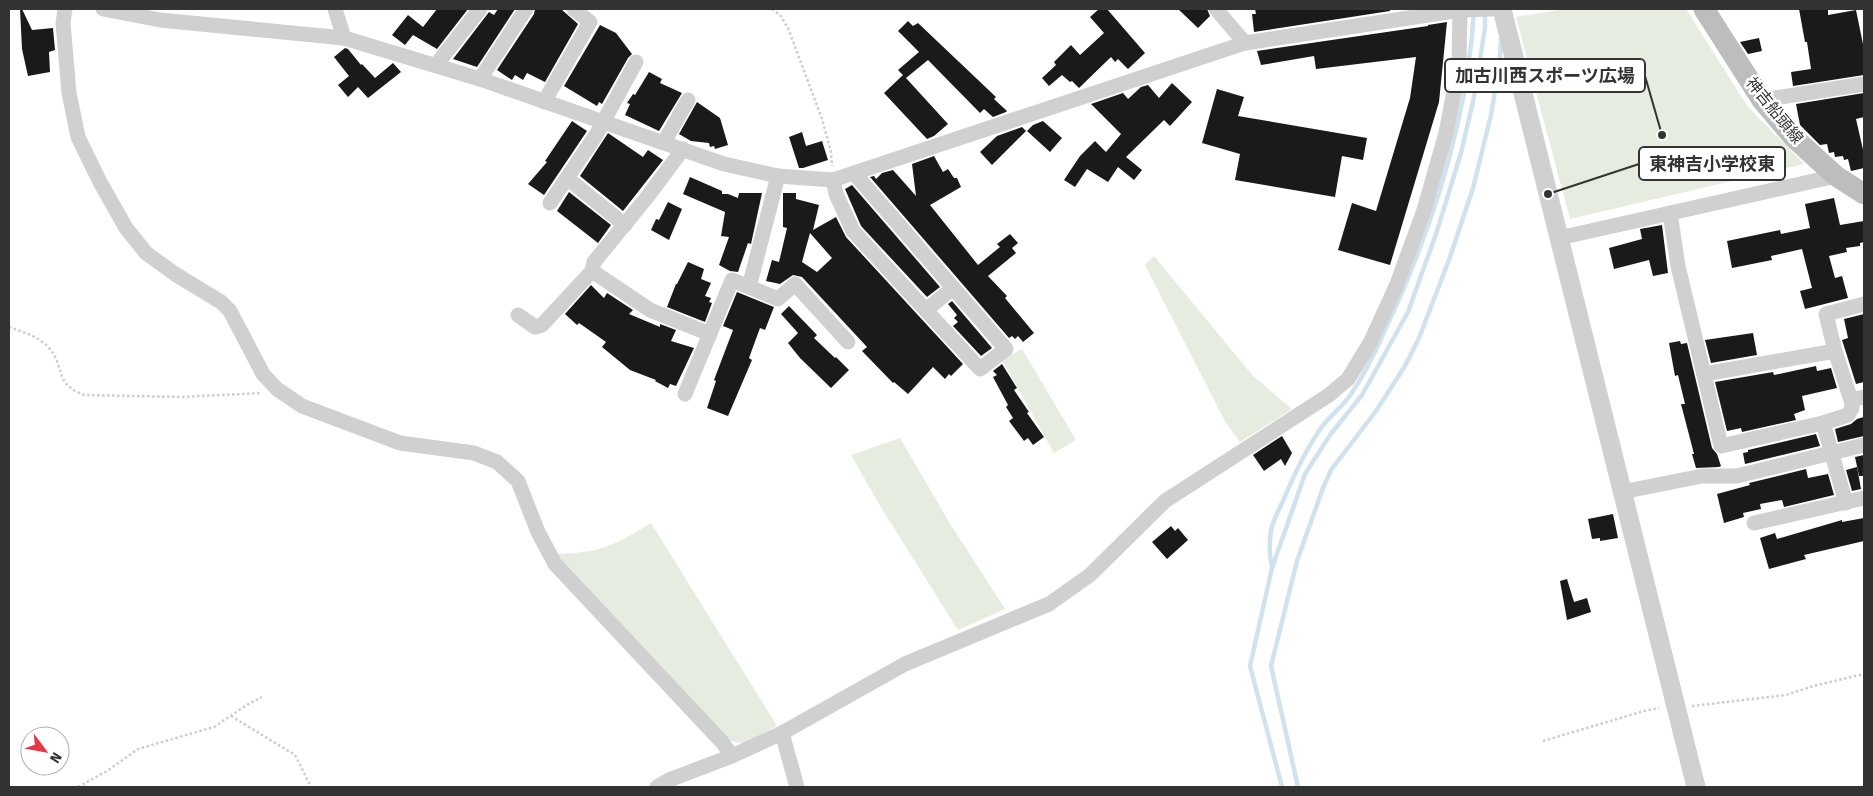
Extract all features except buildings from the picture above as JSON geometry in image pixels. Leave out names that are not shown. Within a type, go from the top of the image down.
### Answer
[{"type":"main road","name":"神吉船頭線","points":[[1704,9],[1762,100],[1794,138],[1836,176],[1864,194]]},
{"type":"street","points":[[65,9],[63,23],[69,93],[78,137],[100,182],[126,228],[146,253],[175,274],[221,302],[230,311],[263,374],[277,389],[302,406],[400,443],[474,453],[497,462],[518,481],[538,532],[555,564],[722,742],[732,756]]},
{"type":"street","points":[[103,9],[160,20],[344,38],[480,79],[724,164],[778,176],[833,180],[1245,43],[1461,10],[1492,9]]},
{"type":"street","points":[[335,9],[344,38]]},
{"type":"street","points":[[436,65],[480,9]]},
{"type":"street","points":[[480,79],[526,9]]},
{"type":"street","points":[[544,102],[590,22],[574,9]]},
{"type":"street","points":[[1216,9],[1245,43]]},
{"type":"street","points":[[1502,9],[1696,787]]},
{"type":"street","points":[[657,787],[669,780],[732,756],[782,733],[905,664],[1048,604],[1090,574],[1165,501],[1329,395],[1348,379],[1370,343],[1397,284],[1424,210],[1446,133],[1459,65],[1461,10]]},
{"type":"street","points":[[550,203],[603,122],[636,62]]},
{"type":"street","points":[[1762,100],[1864,84]]},
{"type":"street","points":[[664,142],[688,100]]},
{"type":"street","points":[[518,314],[535,327],[542,325],[592,271],[594,262],[683,149]]},
{"type":"street","points":[[833,180],[836,194],[853,231],[980,369],[1006,349],[854,173]]},
{"type":"street","points":[[749,287],[778,176]]},
{"type":"street","points":[[1559,238],[1836,176]]},
{"type":"street","points":[[567,178],[625,225]]},
{"type":"street","points":[[1670,213],[1678,266],[1721,446],[1823,423],[1848,415],[1857,399],[1835,351],[1826,314],[1864,304]]},
{"type":"street","points":[[592,271],[650,310],[710,334]]},
{"type":"street","points":[[685,394],[732,280],[778,298],[795,284],[848,342]]},
{"type":"street","points":[[926,310],[953,288]]},
{"type":"street","points":[[1704,374],[1835,351]]},
{"type":"street","points":[[1823,423],[1846,503]]},
{"type":"street","points":[[1622,492],[1702,476],[1737,476],[1864,445]]},
{"type":"street","points":[[1754,523],[1864,498]]},
{"type":"street","points":[[782,733],[798,787]]},
{"type":"path","points":[[772,9],[780,15],[788,28],[822,119],[831,152],[833,180]]},
{"type":"path","points":[[9,327],[34,337],[50,348],[64,383],[72,391],[84,395],[210,396],[265,393],[277,389]]},
{"type":"path","points":[[1543,741],[1644,711],[1786,695],[1813,686],[1864,674]]},
{"type":"path","points":[[78,787],[107,771],[138,749],[214,727],[244,706],[262,697]]},
{"type":"path","points":[[231,716],[295,755],[311,787]]},
{"type":"shaded area","points":[[1564,9],[1686,9],[1748,107],[1804,164],[1570,219],[1516,17]]},
{"type":"shaded area","points":[[1154,256],[1253,376],[1292,409],[1240,442],[1226,423],[1145,265]]},
{"type":"shaded area","points":[[1022,349],[1076,440],[1054,453],[1002,360]]},
{"type":"shaded area","points":[[900,438],[949,522],[1005,609],[958,630],[879,504],[851,455]]},
{"type":"shaded area","points":[[651,523],[777,726],[743,744],[728,740],[556,554],[585,552],[609,546]]},
{"type":"waterway","points":[[1272,567],[1270,557],[1272,526],[1295,474],[1319,431],[1349,397],[1364,373],[1418,254],[1432,214],[1455,134],[1464,94],[1474,11]]},
{"type":"waterway","points":[[1282,787],[1250,666],[1272,568],[1305,474],[1330,435],[1362,395],[1408,312],[1436,234],[1461,153],[1474,97],[1485,28],[1485,12]]},
{"type":"waterway","points":[[1298,787],[1271,666],[1297,561],[1331,470],[1376,411],[1405,366],[1419,338],[1449,260],[1473,188],[1491,115],[1500,62],[1501,38]]},
{"type":"place","name":"加古川西スポーツ広場","points":[[1662,135]]},
{"type":"place","name":"東神吉小学校東","points":[[1548,194]]}]
